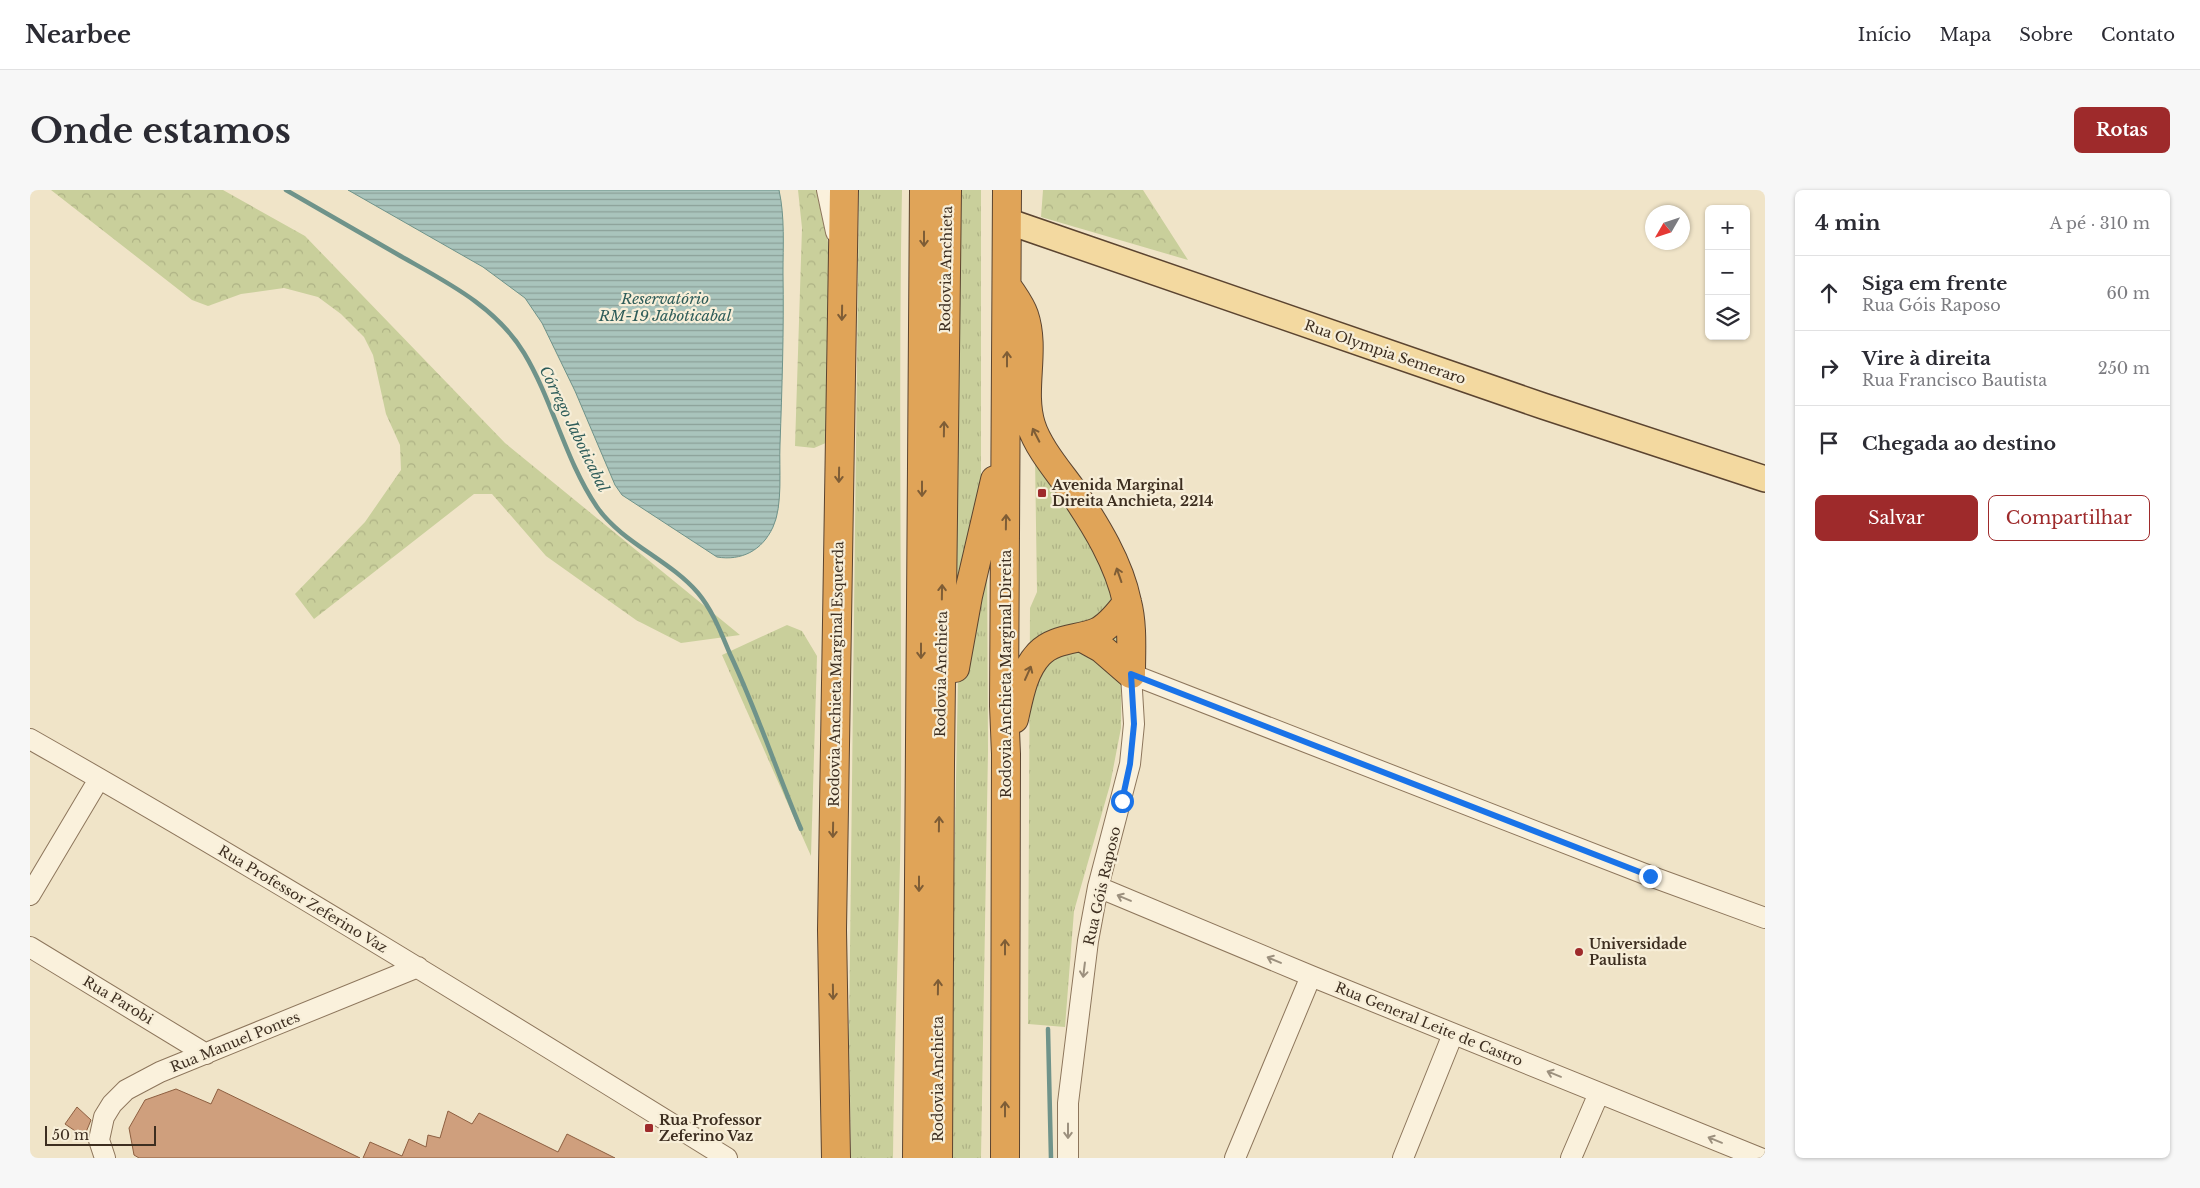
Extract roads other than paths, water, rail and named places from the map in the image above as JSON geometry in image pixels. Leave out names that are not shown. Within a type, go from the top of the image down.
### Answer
[{"type":"highway","name":"Rodovia Anchieta Marginal Esquerda","points":[[836,1158],[832,930],[844,190]]},
{"type":"highway","name":"Rodovia Anchieta","points":[[917,1158],[924,190]]},
{"type":"highway","name":"Rodovia Anchieta","points":[[938,1158],[940,763],[947,190]]},
{"type":"highway","name":"Rodovia Anchieta Marginal Direita","points":[[1005,1158],[1006,754],[1004,706],[1007,190]]},
{"type":"highway","points":[[1007,286],[1021,306],[1027,328],[1027,404],[1032,426],[1038,440],[1101,538],[1118,570],[1128,603],[1131,631],[1131,674]]},
{"type":"highway","points":[[940,763],[960,635],[1007,430]]},
{"type":"highway","points":[[1006,754],[1016,710],[1029,669],[1039,654],[1050,645],[1098,632],[1128,603]]},
{"type":"highway","points":[[1081,637],[1101,648],[1131,674]]},
{"type":"main road","name":"Rua Olympia Semeraro","points":[[1006,221],[1543,406],[1765,479]]},
{"type":"street","points":[[827,190],[843,264]]},
{"type":"street","points":[[1131,674],[1650,876],[1765,918]]},
{"type":"street","name":"Rua Góis Raposo","points":[[1068,1158],[1068,1103],[1088,941],[1098,887],[1130,764],[1134,724],[1131,674]]},
{"type":"street","name":"Rua Professor Zeferino Vaz","points":[[30,739],[418,967],[727,1158]]},
{"type":"street","points":[[30,895],[99,779]]},
{"type":"street","name":"Rua General Leite de Castro","points":[[1098,887],[1599,1094],[1739,1154],[1760,1158]]},
{"type":"street","name":"Rua Parobi","points":[[30,947],[206,1054]]},
{"type":"street","name":"Rua Manuel Pontes","points":[[105,1158],[99,1140],[104,1117],[112,1104],[126,1090],[160,1072],[418,967]]},
{"type":"street","points":[[1235,1158],[1311,976]]},
{"type":"street","points":[[1403,1158],[1453,1034]]},
{"type":"street","points":[[1572,1158],[1599,1094]]},
{"type":"water","name":"Reservatório RM-19 Jaboticabal","points":[[348,190],[779,190],[783,242],[780,487],[776,518],[773,527],[763,542],[757,548],[742,556],[717,557],[622,495],[615,485],[575,391],[542,323],[525,298],[483,267]]},
{"type":"waterway","name":"Córrego Jaboticabal","points":[[286,190],[450,285],[499,321],[512,336],[534,371],[576,470],[597,507],[619,531],[687,581],[708,607],[749,697],[801,829]]},
{"type":"waterway","name":"Córrego Jaboticabal","points":[[1048,1029],[1051,1158]]},
{"type":"place","name":"Avenida Marginal Direita Anchieta, 2214","points":[[1042,493]]},
{"type":"place","name":"Universidade Paulista","points":[[1579,952]]},
{"type":"place","name":"Rua Professor Zeferino Vaz","points":[[649,1128]]}]
